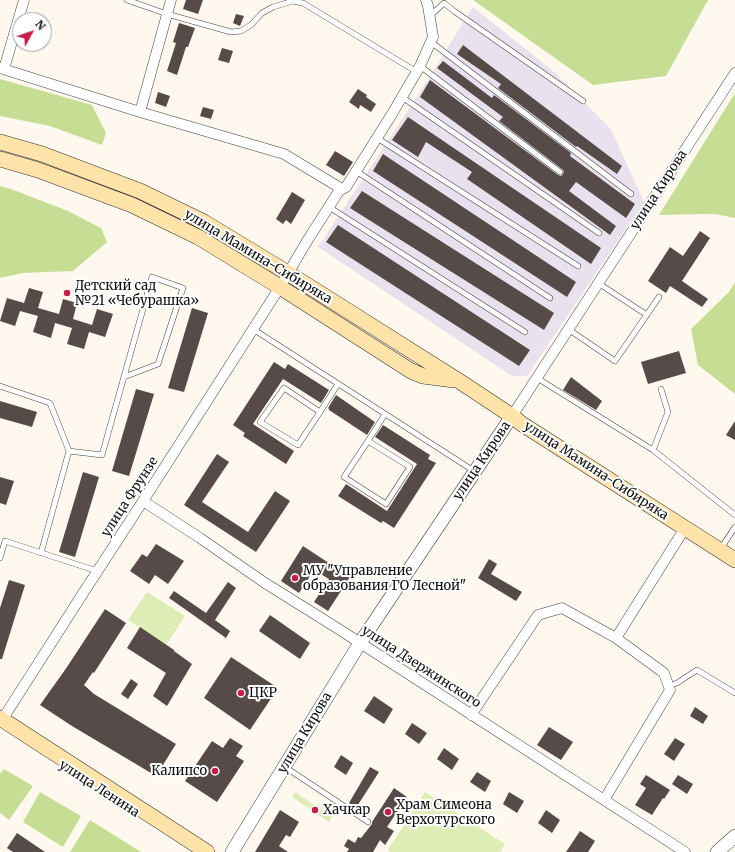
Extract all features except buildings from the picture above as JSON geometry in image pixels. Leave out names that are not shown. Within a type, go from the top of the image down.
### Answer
[{"type":"main road","name":"улица Мамина-Сибиряка","points":[[0,142],[42,154],[140,191],[204,222],[459,381],[522,424],[735,560]]},
{"type":"main road","name":"улица Мамина-Сибиряка","points":[[0,159],[38,170],[132,205],[198,237],[280,287],[411,371],[423,376],[459,381]]},
{"type":"main road","name":"улица Ленина","points":[[1,722],[197,852]]},
{"type":"main road","points":[[1,722],[207,852]]},
{"type":"street","points":[[24,0],[2,68],[140,112],[284,154],[342,189]]},
{"type":"street","points":[[140,112],[171,0]]},
{"type":"street","points":[[426,0],[434,37],[431,42]]},
{"type":"street","name":"улица Фрунзе","points":[[1,722],[280,287],[339,191],[346,186],[377,138],[419,69],[431,42]]},
{"type":"street","name":"улица Кирова","points":[[232,852],[360,643],[537,378],[735,73]]},
{"type":"street","name":"улица Дзержинского","points":[[143,501],[265,583],[685,852]]},
{"type":"street","points":[[616,638],[685,528]]},
{"type":"street","points":[[471,715],[538,615],[562,608],[616,638],[664,672],[670,690],[604,800]]},
{"type":"street","points":[[717,852],[735,836]]},
{"type":"lane","points":[[127,0],[167,14],[231,32],[241,31],[273,7],[293,1],[303,3],[419,69],[560,172]]},
{"type":"lane","points":[[430,16],[444,3],[583,101]]},
{"type":"lane","points":[[431,42],[630,194]]},
{"type":"lane","points":[[402,97],[599,233]]},
{"type":"lane","points":[[377,138],[578,266]]},
{"type":"lane","points":[[356,171],[550,298]]},
{"type":"lane","points":[[329,207],[525,332]]},
{"type":"lane","points":[[69,451],[102,455],[152,277],[183,288],[158,364],[124,377]]},
{"type":"lane","points":[[598,283],[646,315]]},
{"type":"lane","points":[[568,329],[615,361],[659,297]]},
{"type":"lane","points":[[253,329],[475,472]]},
{"type":"lane","points":[[537,378],[653,450],[735,515]]},
{"type":"lane","points":[[320,412],[284,388],[260,422],[298,445],[320,412],[338,384]]},
{"type":"lane","points":[[0,386],[50,403],[69,451],[41,553]]},
{"type":"lane","points":[[653,450],[668,412],[661,389]]},
{"type":"lane","points":[[368,440],[410,467],[386,504],[344,477],[368,440],[385,414]]},
{"type":"lane","points":[[720,550],[735,527]]},
{"type":"lane","points":[[0,558],[5,541],[97,571]]},
{"type":"lane","points":[[669,686],[677,683],[697,670],[735,693]]},
{"type":"lane","points":[[284,767],[368,822]]},
{"type":"shaded area","points":[[473,7],[553,71],[611,129],[644,202],[527,376],[512,376],[318,247],[422,89]]},
{"type":"green space","points":[[473,0],[708,0],[666,76],[593,85]]},
{"type":"green space","points":[[0,79],[92,105],[106,133],[102,145],[50,126],[0,116]]},
{"type":"green space","points":[[735,93],[735,218],[715,214],[659,215]]},
{"type":"green space","points":[[0,186],[68,211],[101,228],[107,242],[73,271],[22,273],[0,278]]},
{"type":"green space","points":[[735,282],[735,394],[698,365],[691,329],[729,292]]},
{"type":"green space","points":[[147,592],[185,616],[166,645],[128,620]]},
{"type":"green space","points":[[4,769],[33,786],[9,820],[0,813],[0,774]]},
{"type":"green space","points":[[40,792],[81,816],[63,847],[23,822]]},
{"type":"green space","points":[[295,792],[332,817],[329,822],[292,797]]},
{"type":"green space","points":[[425,792],[505,844],[500,852],[391,852],[388,850]]},
{"type":"green space","points":[[90,820],[141,852],[70,852]]},
{"type":"place","name":"Детский сад №21 «Чебурашка»","points":[[67,293]]},
{"type":"place","name":"МУ \"Управление образования ГО Лесной\"","points":[[295,578]]},
{"type":"place","name":"ЦКР","points":[[241,693]]},
{"type":"place","name":"Калипсо","points":[[215,771]]},
{"type":"place","name":"Хачкар","points":[[315,810]]},
{"type":"place","name":"Храм Симеона Верхотурского","points":[[388,812]]}]
